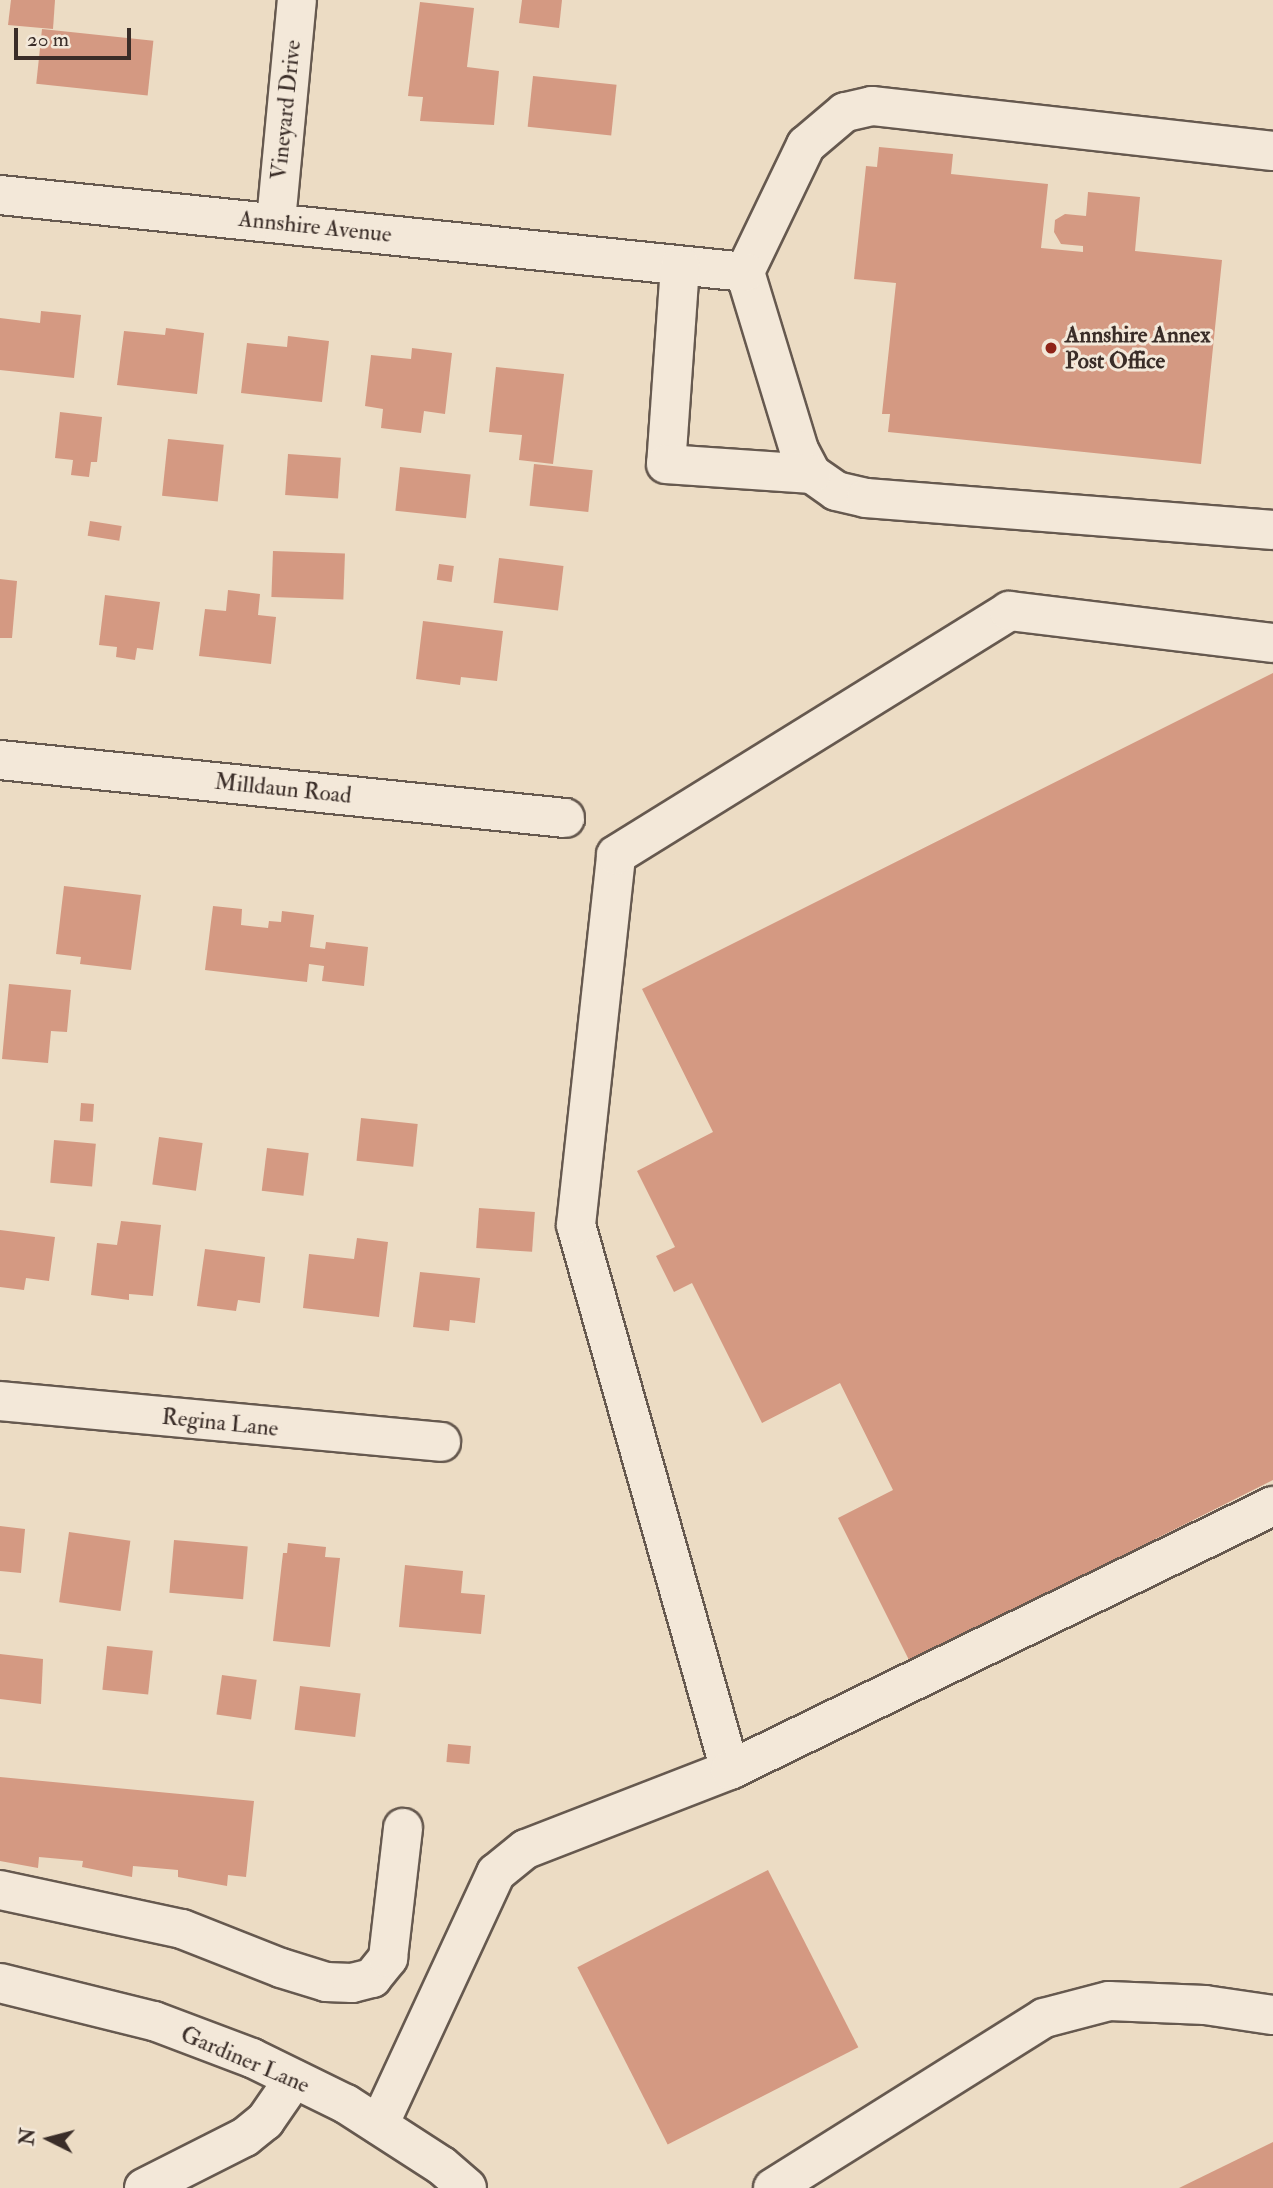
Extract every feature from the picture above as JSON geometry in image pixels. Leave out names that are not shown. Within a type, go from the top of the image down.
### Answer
[{"type":"street","name":"Vineyard Drive","points":[[276,220],[297,0]]},
{"type":"street","points":[[1273,151],[872,106],[845,112],[806,145],[745,272],[799,450],[812,474],[836,491],[866,498],[1273,530]]},
{"type":"street","name":"Annshire Avenue","points":[[0,195],[276,220],[745,272]]},
{"type":"street","points":[[680,266],[666,464],[812,474]]},
{"type":"street","points":[[730,1770],[576,1225],[617,855],[1009,611],[1273,643]]},
{"type":"street","name":"Milldaun Road","points":[[0,760],[565,818]]},
{"type":"street","name":"Regina Lane","points":[[0,1401],[441,1442]]},
{"type":"street","points":[[379,2125],[496,1873],[536,1844],[730,1770],[1273,1506]]},
{"type":"street","points":[[0,1890],[182,1928],[281,1968],[326,1982],[352,1983],[372,1978],[388,1958],[403,1828]]},
{"type":"street","name":"Gardiner Lane","points":[[0,1983],[154,2021],[294,2079],[379,2125],[442,2165],[467,2188]]},
{"type":"street","points":[[773,2188],[1044,2018],[1109,2001],[1205,2005],[1273,2015]]},
{"type":"street","points":[[144,2188],[244,2137],[265,2121],[294,2079]]},
{"type":"building","points":[[11,0],[55,0],[53,29],[8,25]]},
{"type":"building","points":[[522,0],[562,0],[559,28],[519,23]]},
{"type":"building","points":[[420,2],[474,8],[467,67],[499,71],[494,125],[420,121],[423,97],[408,96]]},
{"type":"building","points":[[42,29],[153,41],[148,95],[36,84]]},
{"type":"building","points":[[533,76],[617,85],[611,136],[528,127]]},
{"type":"building","name":"Annshire Annex Post Office","points":[[879,147],[953,154],[951,174],[1048,184],[1041,248],[1083,252],[1083,246],[1061,244],[1054,232],[1055,220],[1065,214],[1086,216],[1088,192],[1140,197],[1135,251],[1222,260],[1201,464],[888,432],[890,414],[882,414],[896,283],[854,279],[866,166],[877,167]]},
{"type":"building","points":[[41,311],[81,315],[74,378],[0,370],[0,318],[40,323]]},
{"type":"building","points":[[166,328],[204,333],[197,394],[117,385],[124,331],[165,335]]},
{"type":"building","points":[[288,336],[329,341],[322,402],[241,393],[247,343],[287,347]]},
{"type":"building","points":[[412,348],[452,353],[445,414],[424,411],[421,433],[381,428],[383,409],[365,406],[371,355],[411,359]]},
{"type":"building","points":[[496,367],[564,374],[553,464],[519,460],[522,435],[489,432]]},
{"type":"building","points":[[60,412],[102,417],[97,462],[91,462],[89,477],[71,475],[73,460],[55,458]]},
{"type":"building","points":[[168,439],[224,445],[218,502],[162,496]]},
{"type":"building","points":[[288,454],[341,458],[338,499],[285,495]]},
{"type":"building","points":[[534,464],[593,470],[588,512],[530,506]]},
{"type":"building","points":[[400,467],[471,474],[466,518],[395,511]]},
{"type":"building","points":[[90,521],[122,526],[119,541],[88,536]]},
{"type":"building","points":[[273,551],[345,554],[343,599],[271,597]]},
{"type":"building","points":[[499,558],[564,566],[558,611],[494,603]]},
{"type":"building","points":[[439,564],[454,566],[452,582],[437,580]]},
{"type":"building","points":[[0,579],[17,581],[12,638],[0,638]]},
{"type":"building","points":[[228,590],[260,594],[258,615],[276,617],[271,664],[199,656],[205,609],[226,611]]},
{"type":"building","points":[[105,595],[160,602],[153,650],[137,648],[135,660],[116,657],[117,647],[99,645]]},
{"type":"building","points":[[423,621],[503,631],[497,681],[461,677],[460,685],[416,679]]},
{"type":"building","points":[[1273,673],[1273,1480],[910,1662],[838,1518],[893,1490],[840,1383],[762,1423],[692,1283],[674,1292],[656,1256],[675,1247],[637,1171],[713,1132],[642,989]]},
{"type":"building","points":[[64,886],[141,895],[131,970],[80,964],[81,957],[56,954]]},
{"type":"building","points":[[213,906],[242,909],[241,925],[268,928],[269,921],[281,922],[282,911],[314,915],[310,947],[325,949],[326,942],[368,947],[364,986],[322,981],[324,966],[309,964],[307,982],[205,970]]},
{"type":"building","points":[[9,984],[71,990],[67,1032],[51,1031],[48,1063],[2,1059]]},
{"type":"building","points":[[81,1103],[94,1104],[93,1122],[80,1121]]},
{"type":"building","points":[[361,1118],[418,1124],[413,1167],[357,1161]]},
{"type":"building","points":[[159,1137],[203,1143],[196,1191],[152,1185]]},
{"type":"building","points":[[54,1140],[96,1144],[92,1186],[50,1183]]},
{"type":"building","points":[[267,1148],[309,1153],[303,1196],[262,1191]]},
{"type":"building","points":[[479,1208],[535,1212],[532,1252],[476,1248]]},
{"type":"building","points":[[121,1221],[161,1225],[153,1296],[129,1294],[129,1300],[91,1295],[97,1243],[117,1245]]},
{"type":"building","points":[[0,1230],[55,1237],[49,1281],[26,1278],[24,1290],[0,1287]]},
{"type":"building","points":[[357,1238],[388,1242],[379,1317],[303,1308],[309,1254],[354,1259]]},
{"type":"building","points":[[205,1249],[265,1257],[260,1303],[238,1300],[236,1311],[197,1306]]},
{"type":"building","points":[[420,1272],[480,1278],[475,1323],[450,1320],[449,1331],[413,1327]]},
{"type":"building","points":[[0,1526],[25,1529],[21,1573],[0,1571]]},
{"type":"building","points":[[69,1532],[130,1541],[121,1611],[59,1602]]},
{"type":"building","points":[[174,1540],[248,1546],[243,1599],[169,1593]]},
{"type":"building","points":[[288,1543],[326,1547],[325,1557],[340,1558],[330,1647],[273,1641],[283,1553],[287,1553]]},
{"type":"building","points":[[405,1565],[463,1571],[461,1593],[485,1595],[481,1634],[399,1627]]},
{"type":"building","points":[[107,1646],[153,1651],[148,1695],[102,1690]]},
{"type":"building","points":[[0,1654],[43,1659],[41,1704],[0,1699]]},
{"type":"building","points":[[222,1675],[257,1680],[251,1719],[216,1715]]},
{"type":"building","points":[[300,1686],[361,1693],[355,1737],[295,1730]]},
{"type":"building","points":[[448,1744],[471,1746],[469,1764],[446,1762]]},
{"type":"building","points":[[0,1777],[254,1801],[246,1877],[228,1875],[227,1886],[178,1877],[178,1870],[133,1866],[132,1877],[82,1867],[83,1861],[39,1857],[38,1868],[0,1861]]},
{"type":"building","points":[[768,1870],[858,2047],[668,2144],[577,1967]]},
{"type":"building","points":[[1273,2142],[1273,2188],[1179,2188]]},
{"type":"place","name":"Annshire Annex Post Office","points":[[1051,348]]}]
